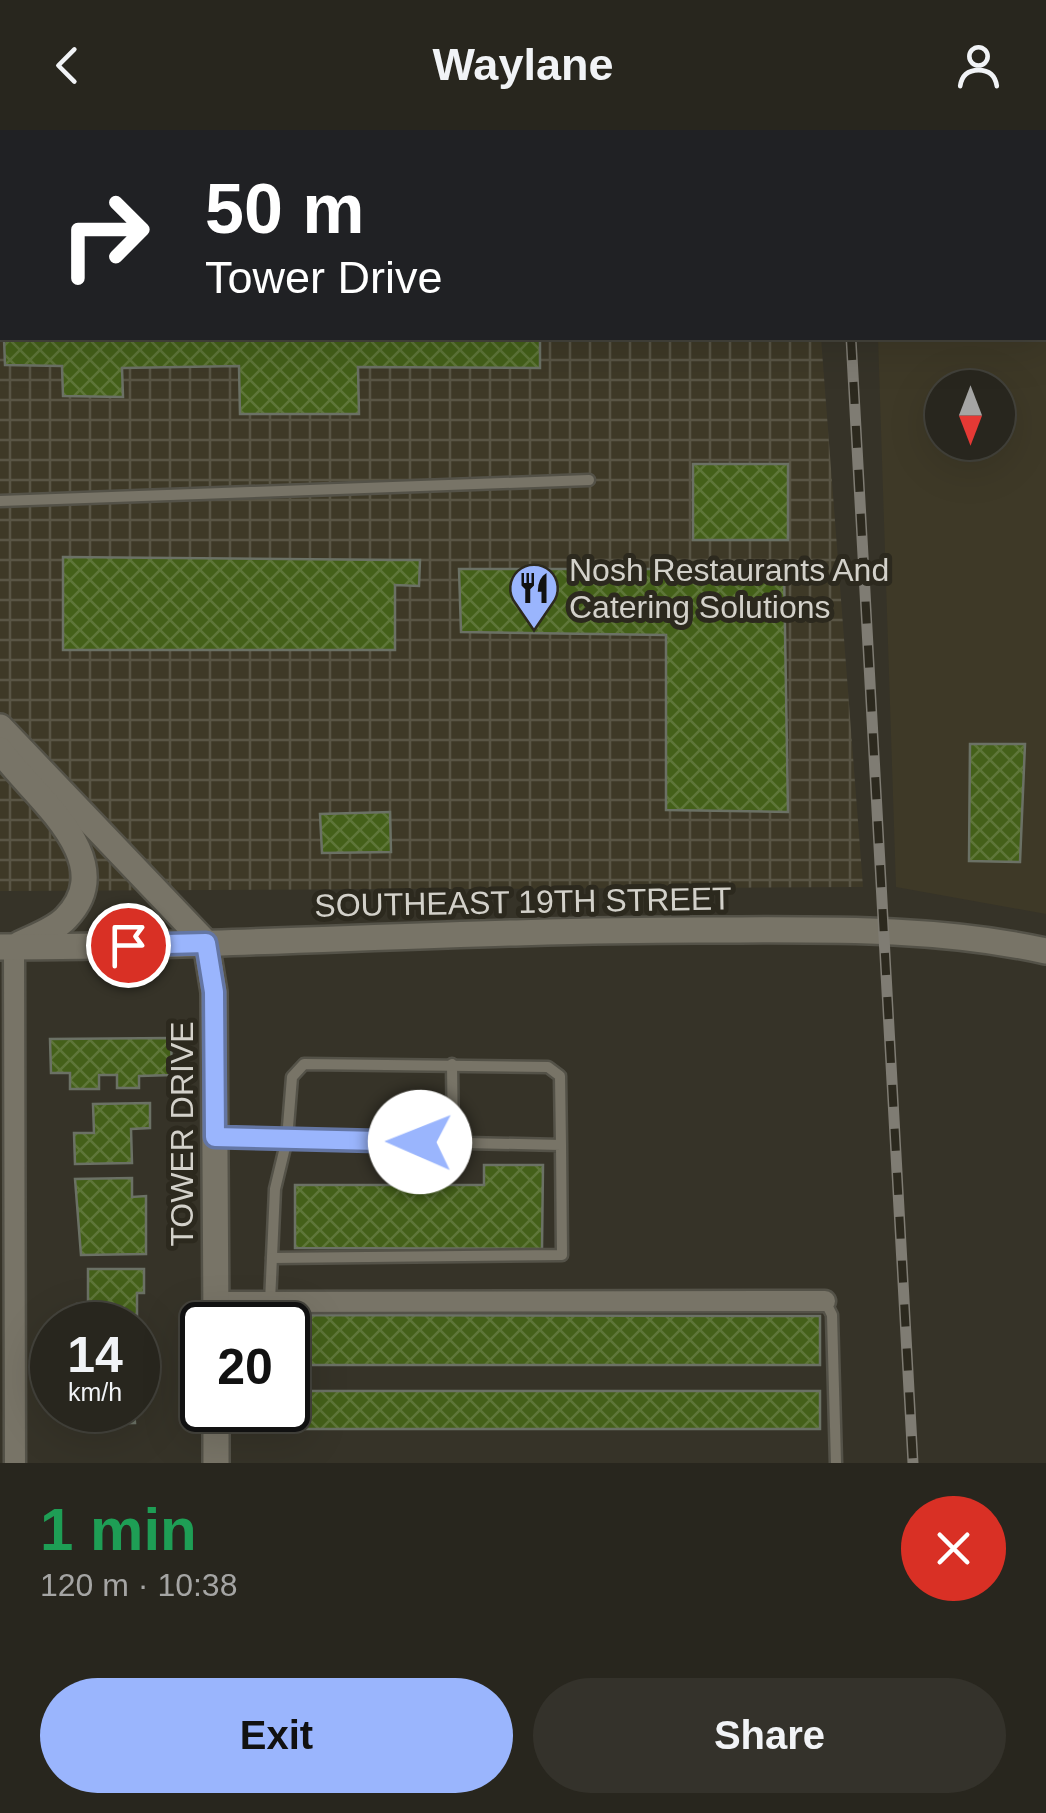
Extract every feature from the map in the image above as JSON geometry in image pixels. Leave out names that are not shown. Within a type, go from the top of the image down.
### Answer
[{"type":"main road","points":[[0,727],[206,943]]},
{"type":"main road","points":[[0,750],[76,842],[83,875],[77,903],[65,920],[7,947]]},
{"type":"main road","name":"SOUTHEAST 19TH STREET","points":[[7,947],[566,930],[856,930],[973,938],[1046,951]]},
{"type":"main road","name":"TOWER DRIVE","points":[[206,943],[214,992],[216,1302]]},
{"type":"main road","points":[[216,1432],[216,1463]]},
{"type":"street","points":[[7,947],[15,1463]]},
{"type":"street","points":[[270,1302],[825,1301]]},
{"type":"lane","points":[[0,501],[589,480]]},
{"type":"lane","points":[[270,1302],[275,1189],[287,1139],[292,1077],[304,1064],[452,1064],[555,1069],[560,1076],[562,1255],[272,1258]]},
{"type":"lane","points":[[452,1064],[452,1143]]},
{"type":"lane","points":[[215,1137],[561,1145]]},
{"type":"lane","points":[[825,1301],[832,1316],[836,1463]]},
{"type":"shaded area","points":[[0,340],[821,340],[863,887],[0,891]]},
{"type":"shaded area","points":[[878,340],[1046,340],[1046,914],[896,887]]},
{"type":"building","points":[[4,340],[540,340],[540,368],[358,367],[359,414],[240,414],[239,366],[122,368],[123,397],[63,396],[62,366],[5,365]]},
{"type":"building","points":[[693,464],[788,464],[788,540],[693,540]]},
{"type":"building","points":[[63,557],[420,560],[419,586],[395,585],[395,650],[63,650]]},
{"type":"building","points":[[459,569],[784,569],[788,812],[666,810],[666,635],[461,632]]},
{"type":"building","points":[[970,744],[1025,744],[1020,862],[969,861]]},
{"type":"building","points":[[390,812],[391,852],[322,853],[320,814]]},
{"type":"building","points":[[171,1038],[172,1075],[139,1076],[139,1088],[117,1088],[117,1075],[99,1075],[99,1089],[70,1089],[70,1073],[51,1073],[50,1039]]},
{"type":"building","points":[[150,1103],[150,1128],[131,1129],[132,1163],[75,1164],[74,1133],[94,1133],[93,1104]]},
{"type":"building","points":[[484,1165],[543,1165],[542,1249],[295,1248],[295,1185],[484,1185]]},
{"type":"building","points":[[132,1178],[132,1197],[146,1196],[146,1254],[81,1255],[75,1179]]},
{"type":"building","points":[[88,1269],[144,1269],[144,1293],[137,1293],[137,1302],[88,1302]]},
{"type":"building","points":[[310,1315],[820,1316],[820,1365],[310,1365]]},
{"type":"building","points":[[310,1391],[820,1391],[820,1429],[310,1429]]},
{"type":"railway","points":[[851,340],[913,1463]]},
{"type":"place","name":"Nosh Restaurants And Catering Solutions","points":[[534,630]]},
{"type":"route","points":[[128,945],[206,943],[214,992],[215,1137],[420,1142]]}]
